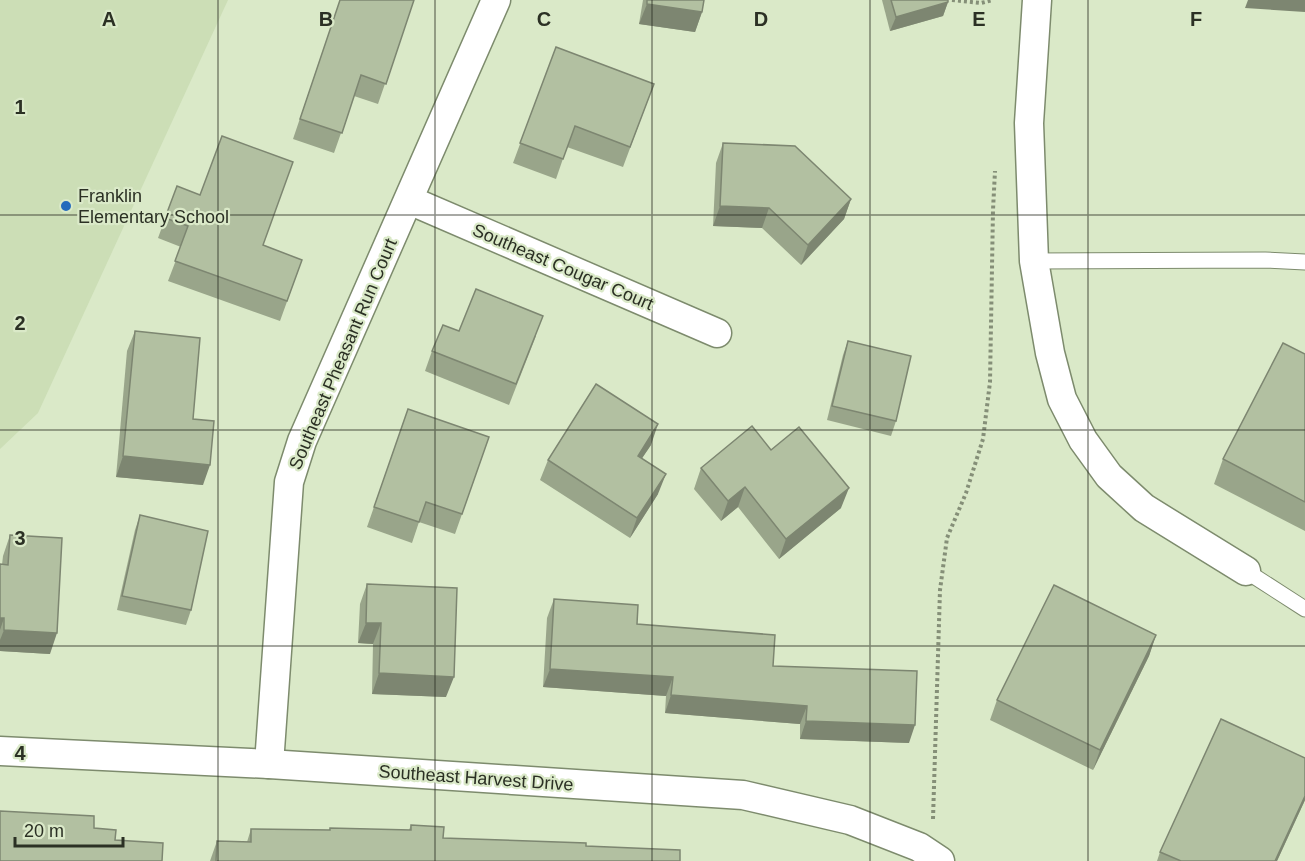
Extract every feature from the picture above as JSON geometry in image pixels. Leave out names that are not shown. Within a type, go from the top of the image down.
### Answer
[{"type":"street","name":"Southeast Pheasant Run Court","points":[[268,764],[289,482],[302,441],[496,0]]},
{"type":"street","points":[[1037,0],[1029,123],[1034,261],[1050,353],[1062,399],[1083,440],[1109,476],[1144,508],[1246,571]]},
{"type":"street","name":"Southeast Cougar Court","points":[[409,200],[717,333]]},
{"type":"street","name":"Southeast Harvest Drive","points":[[0,750],[268,764],[743,795],[850,820],[929,854]]},
{"type":"lane","points":[[1034,261],[1265,260],[1305,262]]},
{"type":"lane","points":[[1246,571],[1305,609]]},
{"type":"path","points":[[952,0],[981,3],[993,0]]},
{"type":"path","points":[[929,854],[933,822],[940,590],[947,538],[966,493],[983,439],[990,382],[996,165]]},
{"type":"shaded area","name":"Franklin Elementary School","points":[[0,0],[228,0],[38,413],[0,449]]},
{"type":"building","points":[[340,0],[414,0],[386,84],[361,75],[342,133],[300,119]]},
{"type":"building","points":[[647,0],[704,0],[702,12],[647,4]]},
{"type":"building","points":[[891,0],[948,0],[948,2],[896,17]]},
{"type":"building","points":[[556,47],[654,84],[630,147],[575,126],[563,159],[520,143]]},
{"type":"building","points":[[222,136],[293,162],[263,245],[302,260],[287,301],[175,261],[188,226],[165,218],[177,186],[200,195]]},
{"type":"building","points":[[723,143],[795,146],[851,199],[808,245],[769,208],[720,206]]},
{"type":"building","points":[[476,289],[543,316],[516,384],[432,351],[443,325],[459,331]]},
{"type":"building","points":[[135,331],[200,338],[193,419],[214,421],[210,465],[123,456]]},
{"type":"building","points":[[848,341],[911,356],[896,421],[832,406]]},
{"type":"building","points":[[1283,343],[1305,354],[1305,502],[1223,459]]},
{"type":"building","points":[[596,384],[658,424],[638,456],[666,474],[637,518],[548,460]]},
{"type":"building","points":[[408,409],[489,437],[462,514],[426,502],[419,522],[374,507]]},
{"type":"building","points":[[752,426],[771,450],[799,427],[849,488],[786,539],[745,487],[728,501],[701,468]]},
{"type":"building","points":[[140,515],[208,531],[191,610],[122,596]]},
{"type":"building","points":[[10,535],[62,538],[57,633],[4,630],[4,618],[0,618],[0,564],[8,565]]},
{"type":"building","points":[[367,584],[457,588],[454,677],[379,673],[381,623],[366,623]]},
{"type":"building","points":[[1054,585],[1156,635],[1100,750],[997,700]]},
{"type":"building","points":[[554,599],[638,605],[637,624],[775,635],[773,666],[917,671],[915,725],[806,721],[807,706],[671,695],[673,677],[550,669]]},
{"type":"building","points":[[1221,719],[1305,758],[1305,796],[1275,861],[1181,861],[1160,852]]},
{"type":"building","points":[[0,811],[94,816],[94,828],[116,830],[115,840],[163,843],[162,861],[0,861]]},
{"type":"building","points":[[411,825],[444,827],[443,838],[586,843],[586,846],[680,850],[680,861],[216,861],[217,841],[251,842],[251,829],[411,830]]},
{"type":"place","name":"Franklin Elementary School","points":[[66,206]]}]
